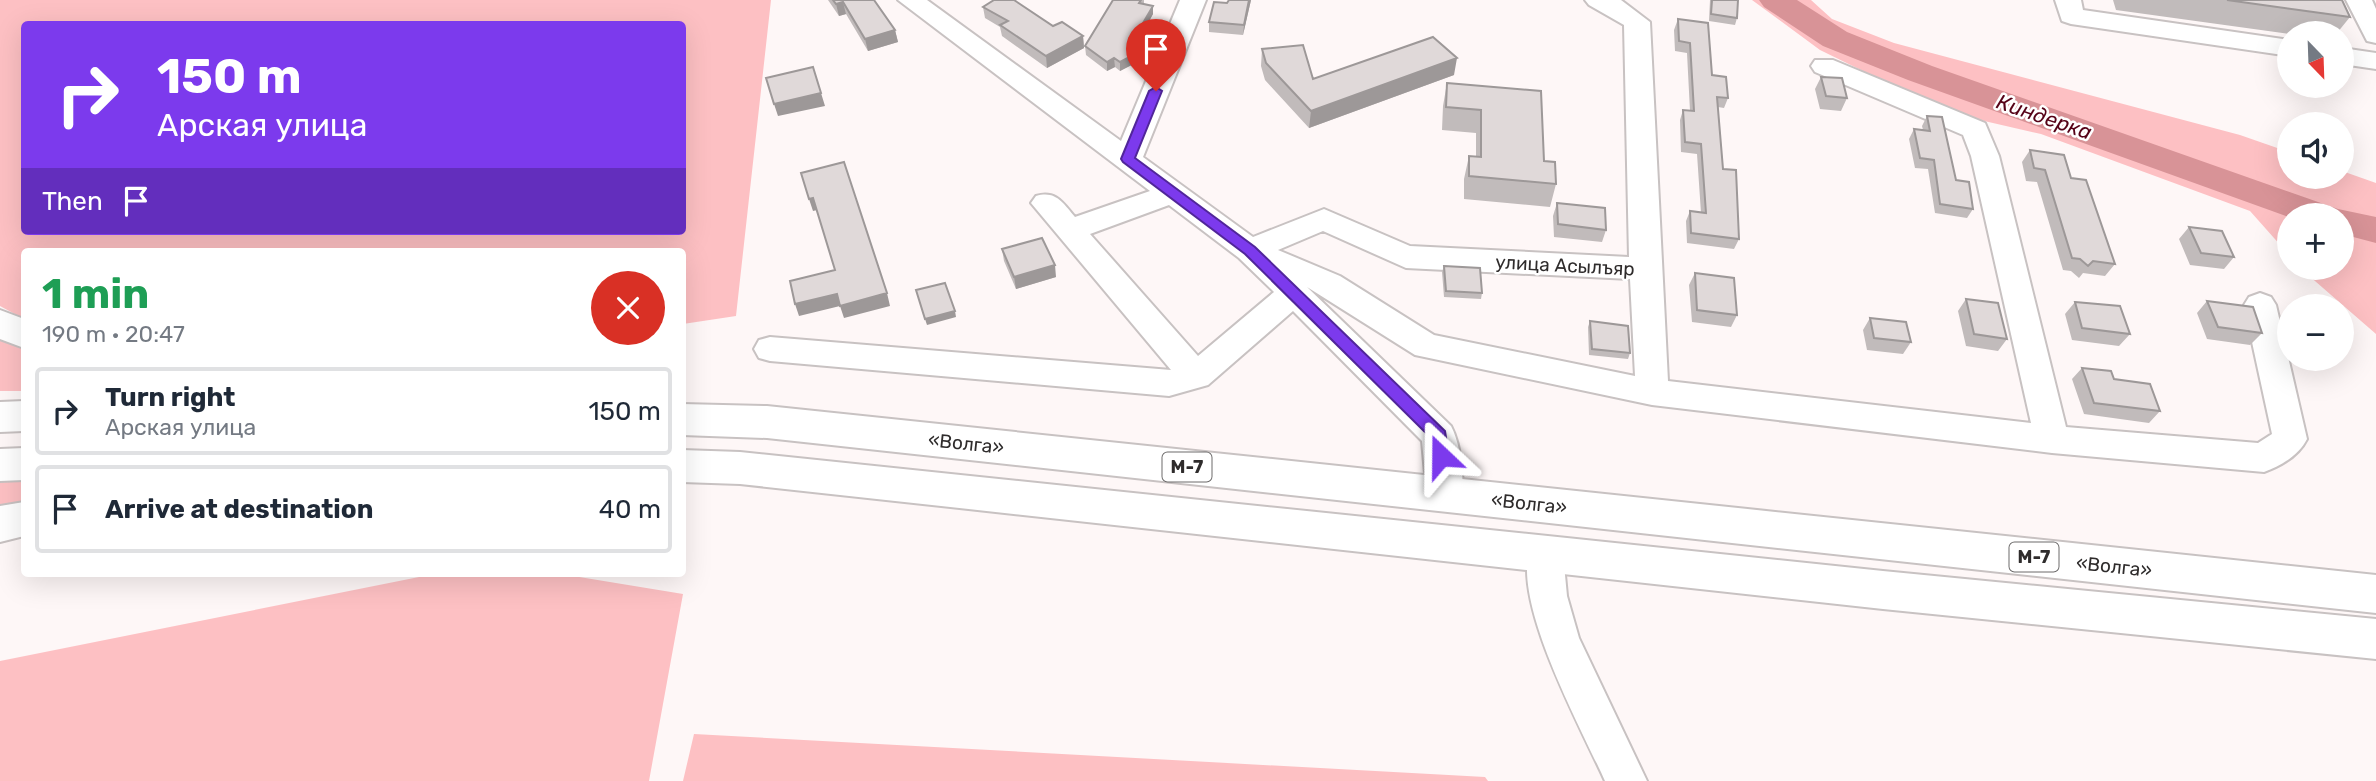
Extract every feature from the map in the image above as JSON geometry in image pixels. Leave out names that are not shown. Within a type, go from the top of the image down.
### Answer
[{"type":"main road","points":[[0,324],[21,333]]},
{"type":"main road","points":[[0,417],[21,416]]},
{"type":"main road","name":"«Волга»","points":[[686,419],[767,422],[2376,594]]},
{"type":"main road","points":[[0,465],[21,464]]},
{"type":"main road","points":[[686,466],[767,471],[2376,639]]},
{"type":"main road","points":[[0,524],[21,520]]},
{"type":"street","points":[[911,0],[1250,250],[1439,436],[1445,495]]},
{"type":"street","points":[[1128,159],[1193,0]]},
{"type":"street","name":"улица Асылъяр","points":[[1250,250],[1324,219],[1406,257],[1645,269],[1637,22],[1610,4],[1598,0]]},
{"type":"street","points":[[2068,0],[2071,16],[2277,46]]},
{"type":"street","points":[[2359,0],[2376,35]]},
{"type":"street","points":[[2354,58],[2376,61]]},
{"type":"street","points":[[1825,66],[1975,129],[1985,156],[2052,439]]},
{"type":"street","points":[[1070,230],[1173,193]]},
{"type":"street","points":[[1046,203],[1196,376]]},
{"type":"street","points":[[1250,250],[1329,284],[1426,346],[1652,392],[2052,439],[2264,458],[2290,439],[2260,305]]},
{"type":"street","points":[[1645,269],[1652,392]]},
{"type":"street","points":[[770,349],[1169,383],[1196,376],[1293,293]]},
{"type":"street","points":[[1545,554],[1548,596],[1560,639],[1626,781]]},
{"type":"shaded area","points":[[0,0],[771,0],[736,316],[686,324],[686,248],[21,248],[21,317],[0,306]]},
{"type":"shaded area","points":[[1752,0],[1811,0],[1832,19],[1894,43],[2240,135],[2277,148],[2277,189],[2354,189],[2354,175],[2376,183],[2376,334],[2354,315],[2354,294],[2330,294],[2314,280],[2354,280],[2354,203],[2277,203],[2277,241],[2250,211],[2041,134],[1967,117],[1904,91],[1820,50]]},
{"type":"shaded area","points":[[0,336],[21,346],[21,391],[0,391]]},
{"type":"shaded area","points":[[21,478],[21,508],[0,513],[0,479]]},
{"type":"shaded area","points":[[419,577],[579,577],[683,594],[649,781],[0,781],[0,661]]},
{"type":"shaded area","points":[[694,734],[1485,777],[1488,781],[683,781]]},
{"type":"building","points":[[833,0],[874,0],[895,30],[865,39],[843,2],[836,4]]},
{"type":"building","points":[[994,0],[1014,0],[1053,26],[1062,22],[1083,36],[1046,56],[1000,25],[1008,21],[983,7]]},
{"type":"building","points":[[1113,0],[1141,0],[1139,3],[1153,6],[1136,35],[1151,46],[1120,62],[1114,58],[1107,62],[1085,46]]},
{"type":"building","points":[[1229,0],[1249,0],[1244,25],[1209,22],[1214,2],[1227,3]]},
{"type":"building","points":[[1712,0],[1738,0],[1737,18],[1711,14]]},
{"type":"building","points":[[2227,0],[2342,0],[2350,17]]},
{"type":"building","points":[[1678,19],[1708,23],[1712,75],[1726,77],[1728,98],[1717,97],[1723,169],[1736,170],[1739,239],[1691,233],[1690,211],[1706,213],[1701,144],[1685,142],[1683,110],[1694,111],[1690,43],[1679,41]]},
{"type":"building","points":[[1433,37],[1457,58],[1311,111],[1266,63],[1262,49],[1303,45],[1313,79]]},
{"type":"building","points":[[813,67],[821,93],[774,104],[766,78]]},
{"type":"building","points":[[1821,77],[1842,78],[1847,98],[1826,96]]},
{"type":"building","points":[[1447,83],[1541,91],[1544,161],[1555,162],[1556,184],[1469,176],[1469,156],[1481,157],[1481,110],[1446,107]]},
{"type":"building","points":[[1927,116],[1942,117],[1956,180],[1969,182],[1973,209],[1940,204],[1934,160],[1920,158],[1914,129],[1930,131]]},
{"type":"building","points":[[2030,150],[2064,155],[2071,178],[2086,180],[2115,264],[2093,261],[2088,266],[2080,259],[2072,258],[2045,170],[2034,168]]},
{"type":"building","points":[[844,162],[887,293],[840,306],[837,294],[795,304],[790,281],[835,270],[813,198],[809,199],[801,173]]},
{"type":"building","points":[[1557,203],[1605,208],[1606,230],[1558,224]]},
{"type":"building","points":[[2189,227],[2222,231],[2234,257],[2201,253]]},
{"type":"building","points":[[1042,238],[1055,265],[1014,277],[1002,249]]},
{"type":"building","points":[[1444,266],[1480,268],[1482,293],[1446,291]]},
{"type":"building","points":[[1695,273],[1734,278],[1737,315],[1697,310]]},
{"type":"building","points":[[945,283],[955,311],[925,319],[916,290]]},
{"type":"building","points":[[1966,299],[1998,303],[2007,339],[1974,334]]},
{"type":"building","points":[[2207,301],[2253,307],[2262,333],[2218,327]]},
{"type":"building","points":[[2075,302],[2120,306],[2130,334],[2082,328]]},
{"type":"building","points":[[1870,318],[1906,322],[1911,342],[1874,338]]},
{"type":"building","points":[[1590,321],[1628,326],[1630,353],[1592,349]]},
{"type":"building","points":[[2082,368],[2111,371],[2114,379],[2150,384],[2160,411],[2094,403]]},
{"type":"waterway","name":"Киндерка","points":[[1775,0],[1835,39],[1920,73],[2289,203]]},
{"type":"waterway","name":"Киндерка","points":[[2354,224],[2376,230]]},
{"type":"route","points":[[1156,91],[1128,159],[1250,250],[1439,436],[1441,456]]}]
